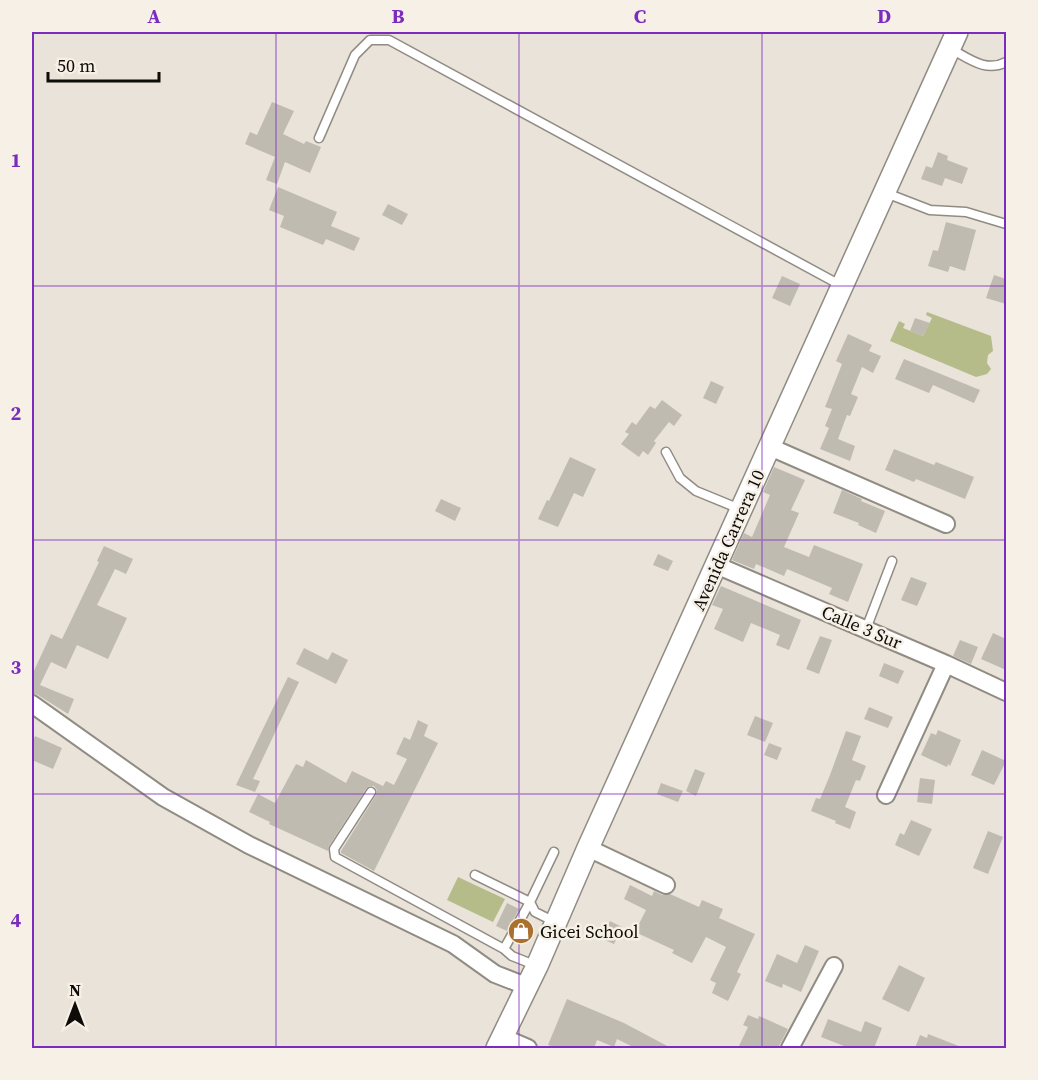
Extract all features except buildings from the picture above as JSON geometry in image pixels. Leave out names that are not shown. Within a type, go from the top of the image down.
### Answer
[{"type":"street","name":"Avenida Carrera 10","points":[[500,1043],[537,966],[588,848],[954,40]]},
{"type":"street","points":[[770,447],[946,524]]},
{"type":"street","name":"Calle 3 Sur","points":[[716,565],[1006,692]]},
{"type":"street","points":[[886,795],[946,664]]},
{"type":"street","points":[[32,704],[163,797],[249,845],[453,944],[495,974],[526,986]]},
{"type":"street","points":[[588,848],[666,885]]},
{"type":"street","points":[[790,1048],[834,966]]},
{"type":"street","points":[[500,1043],[528,1048]]},
{"type":"lane","points":[[319,138],[355,55],[370,40],[389,40],[842,287]]},
{"type":"lane","points":[[954,40],[976,63],[988,67],[1006,63]]},
{"type":"lane","points":[[885,193],[930,210],[966,213],[1006,224]]},
{"type":"lane","points":[[666,452],[680,478],[696,491],[741,510]]},
{"type":"lane","points":[[866,629],[892,561]]},
{"type":"lane","points":[[371,792],[334,849],[335,857],[504,949],[512,956],[537,966]]},
{"type":"lane","points":[[504,949],[554,852]]},
{"type":"lane","points":[[475,875],[530,902],[535,912],[556,922]]},
{"type":"green space","points":[[927,312],[991,336],[993,351],[988,355],[987,363],[991,369],[987,374],[976,377],[890,341],[899,321],[905,324],[903,328],[923,336],[932,318],[926,315]]},
{"type":"green space","points":[[458,877],[505,899],[493,922],[447,900]]},
{"type":"place","name":"Gicei School","points":[[521,931]]}]
